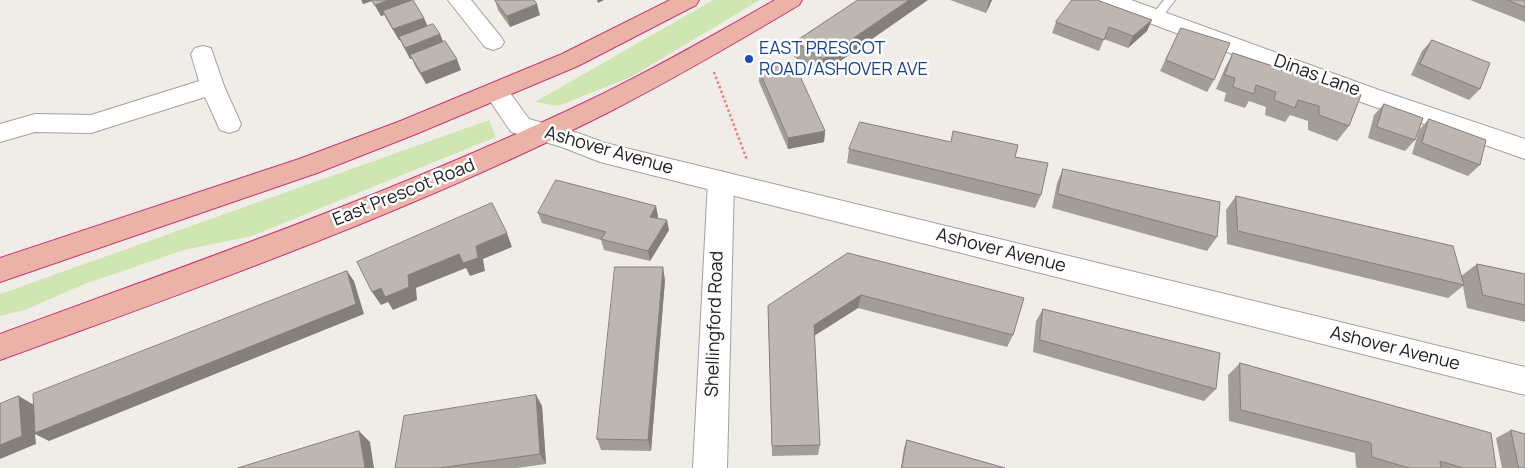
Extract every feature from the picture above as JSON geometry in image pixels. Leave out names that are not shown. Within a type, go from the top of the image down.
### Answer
[{"type":"highway","points":[[0,270],[308,166],[496,92],[570,60],[688,0]]},
{"type":"highway","name":"East Prescot Road","points":[[0,347],[390,200],[545,133],[638,88],[706,51],[791,0]]},
{"type":"street","points":[[459,0],[493,42]]},
{"type":"street","name":"Dinas Lane","points":[[1109,0],[1163,8],[1370,96],[1525,149]]},
{"type":"street","points":[[203,54],[212,86],[230,124]]},
{"type":"street","points":[[0,133],[35,123],[91,124],[212,86]]},
{"type":"street","name":"Ashover Avenue","points":[[496,92],[520,126],[600,152],[1525,381]]},
{"type":"street","name":"Shellingford Road","points":[[710,468],[721,181]]},
{"type":"path","points":[[706,51],[758,190]]},
{"type":"green space","points":[[713,0],[760,0],[631,77],[558,106],[535,102]]},
{"type":"green space","points":[[489,120],[496,137],[252,236],[184,250],[82,285],[25,310],[0,316],[0,294]]},
{"type":"building","points":[[372,0],[389,0],[375,5]]},
{"type":"building","points":[[413,0],[424,18],[393,29],[383,11]]},
{"type":"building","points":[[495,0],[534,0],[537,4],[507,16]]},
{"type":"building","points":[[858,0],[909,0],[823,59],[795,42]]},
{"type":"building","points":[[1072,0],[1097,0],[1152,20],[1133,36],[1109,27],[1104,40],[1056,22]]},
{"type":"building","points":[[1508,0],[1525,0],[1525,7]]},
{"type":"building","points":[[433,24],[440,34],[405,48],[399,37]]},
{"type":"building","points":[[1181,28],[1230,43],[1214,80],[1166,60]]},
{"type":"building","points":[[1432,40],[1490,63],[1480,89],[1420,64]]},
{"type":"building","points":[[445,41],[457,59],[421,73],[410,55]]},
{"type":"building","points":[[1233,53],[1361,95],[1349,126],[1319,115],[1319,106],[1298,100],[1295,108],[1274,100],[1276,92],[1256,85],[1254,94],[1233,87],[1235,78],[1225,75]]},
{"type":"building","points":[[794,63],[825,131],[788,138],[759,70]]},
{"type":"building","points":[[1384,104],[1423,118],[1415,140],[1377,127]]},
{"type":"building","points":[[1429,119],[1486,140],[1480,165],[1422,143]]},
{"type":"building","points":[[860,122],[951,142],[953,131],[1018,145],[1015,157],[1048,163],[1041,195],[849,149]]},
{"type":"building","points":[[1063,169],[1220,202],[1217,237],[1058,194]]},
{"type":"building","points":[[556,180],[656,206],[650,217],[667,220],[648,251],[601,239],[606,232],[538,213]]},
{"type":"building","points":[[1236,196],[1453,246],[1464,285],[1238,231]]},
{"type":"building","points":[[492,203],[507,233],[476,246],[478,258],[463,263],[459,254],[408,275],[409,287],[385,297],[381,288],[372,292],[357,262]]},
{"type":"building","points":[[848,253],[1024,298],[1013,335],[861,295],[814,325],[820,445],[772,446],[768,306]]},
{"type":"building","points":[[1477,264],[1525,274],[1525,305],[1483,295]]},
{"type":"building","points":[[615,267],[663,267],[648,440],[597,439]]},
{"type":"building","points":[[347,271],[356,304],[35,433],[33,394]]},
{"type":"building","points":[[1043,309],[1220,353],[1216,389],[1040,340]]},
{"type":"building","points":[[1240,363],[1491,433],[1496,468],[1463,468],[1440,461],[1441,468],[1409,468],[1372,457],[1371,443],[1241,410]]},
{"type":"building","points":[[536,395],[540,454],[439,468],[395,468],[404,416]]},
{"type":"building","points":[[19,396],[22,436],[0,445],[0,404]]},
{"type":"building","points":[[1511,430],[1525,434],[1525,468],[1519,468]]},
{"type":"building","points":[[359,431],[365,468],[238,468]]},
{"type":"building","points":[[907,440],[1005,468],[902,468]]},
{"type":"place","name":"EAST PRESCOT ROAD/ASHOVER AVE","points":[[749,59]]}]
